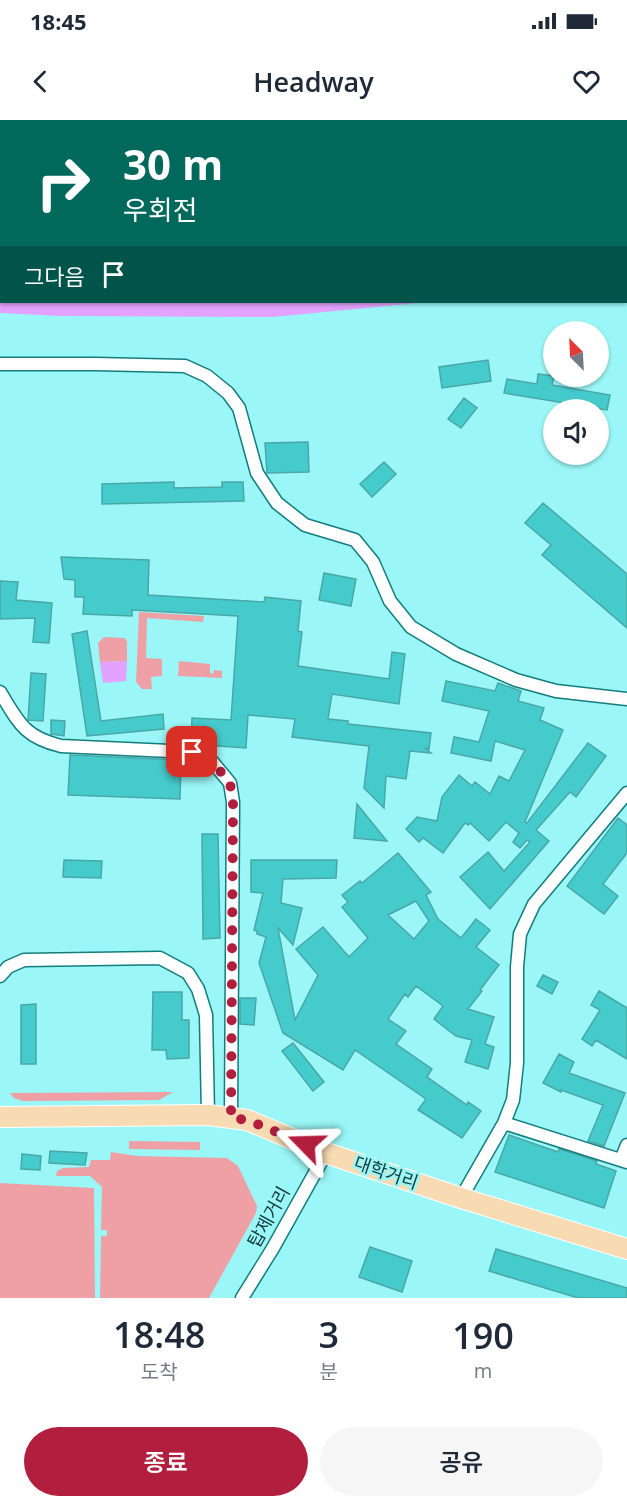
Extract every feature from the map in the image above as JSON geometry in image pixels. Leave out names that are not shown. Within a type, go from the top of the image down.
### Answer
[{"type":"main road","name":"대학거리","points":[[0,1117],[208,1115],[247,1120],[326,1153],[460,1198],[627,1249]]},
{"type":"street","points":[[0,364],[95,363],[185,366],[207,376],[228,393],[239,408],[257,473],[277,503],[305,525],[355,540],[373,562],[390,600],[411,627],[456,654],[516,680],[556,691],[627,699]]},
{"type":"street","points":[[0,693],[26,730],[42,742],[61,746],[192,752],[210,759],[230,783],[233,802],[231,1118]]},
{"type":"street","points":[[460,1198],[504,1123],[513,1100],[518,1063],[517,967],[520,934],[526,917],[534,904],[627,793]]},
{"type":"street","points":[[0,976],[8,967],[24,960],[160,958],[188,974],[198,989],[206,1015],[208,1115]]},
{"type":"street","points":[[504,1123],[624,1161],[627,1145]]},
{"type":"street","name":"탑제거리","points":[[242,1298],[326,1153]]},
{"type":"shaded area","points":[[0,303],[419,303],[273,317],[61,316],[0,313]]},
{"type":"shaded area","points":[[139,612],[204,616],[203,622],[147,618],[146,658],[162,659],[162,676],[151,677],[152,689],[142,689],[136,682]]},
{"type":"shaded area","points":[[104,637],[125,638],[127,661],[100,662],[98,643]]},
{"type":"shaded area","points":[[127,661],[126,681],[103,683],[100,662]]},
{"type":"shaded area","points":[[179,661],[210,664],[210,673],[213,674],[214,670],[222,671],[222,678],[178,676]]},
{"type":"shaded area","points":[[173,1092],[159,1100],[23,1101],[14,1098],[10,1093]]},
{"type":"shaded area","points":[[129,1141],[200,1142],[200,1150],[129,1149]]},
{"type":"shaded area","points":[[111,1152],[137,1156],[227,1158],[238,1166],[257,1206],[256,1213],[209,1298],[100,1298],[101,1236],[107,1236],[107,1230],[101,1230],[102,1187],[90,1176],[56,1176],[57,1171],[63,1168],[89,1167],[91,1160],[110,1160]]},
{"type":"shaded area","points":[[0,1183],[94,1188],[95,1298],[0,1298]]},
{"type":"building","points":[[488,360],[491,381],[442,388],[439,367]]},
{"type":"building","points":[[538,374],[543,375],[543,387],[564,387],[610,395],[609,400],[543,399],[504,393],[507,379],[537,384]]},
{"type":"building","points":[[464,398],[477,408],[461,428],[448,419]]},
{"type":"building","points":[[308,442],[309,472],[267,473],[265,443]]},
{"type":"building","points":[[384,462],[396,474],[372,497],[360,484]]},
{"type":"building","points":[[174,482],[174,488],[222,487],[222,482],[243,482],[244,501],[102,504],[102,484]]},
{"type":"building","points":[[543,503],[627,574],[627,628],[542,555],[551,545],[525,523]]},
{"type":"building","points":[[61,557],[149,560],[148,595],[264,602],[265,597],[301,601],[298,631],[302,632],[298,666],[389,679],[392,652],[405,654],[399,704],[332,694],[328,719],[348,721],[348,724],[431,733],[429,749],[425,748],[431,753],[410,751],[406,779],[386,776],[384,808],[364,788],[369,746],[292,737],[295,719],[248,715],[246,748],[191,744],[192,718],[231,720],[238,616],[132,610],[132,616],[83,614],[84,597],[75,597],[75,580],[64,579]]},
{"type":"building","points":[[324,573],[356,579],[351,606],[319,600]]},
{"type":"building","points":[[0,581],[18,582],[16,600],[52,603],[49,643],[33,642],[35,618],[0,619]]},
{"type":"building","points":[[87,631],[101,721],[163,714],[164,729],[87,736],[72,634]]},
{"type":"building","points":[[31,673],[46,674],[43,721],[28,720]]},
{"type":"building","points":[[446,681],[495,691],[498,683],[521,691],[518,701],[544,708],[540,720],[563,730],[525,822],[527,823],[588,743],[606,756],[576,797],[570,792],[536,830],[549,841],[490,909],[460,877],[488,852],[504,871],[530,842],[527,840],[520,848],[513,842],[519,833],[506,822],[489,841],[470,823],[468,825],[465,823],[443,853],[423,838],[419,842],[406,829],[417,817],[437,821],[442,797],[459,775],[472,786],[475,782],[490,794],[499,776],[509,781],[525,750],[495,741],[491,761],[451,753],[454,737],[479,742],[489,711],[442,701]]},
{"type":"building","points":[[51,720],[65,721],[64,736],[51,734]]},
{"type":"building","points":[[70,755],[181,760],[180,799],[68,795]]},
{"type":"building","points":[[357,804],[387,841],[354,838]]},
{"type":"building","points":[[618,818],[627,825],[627,853],[603,884],[618,896],[604,914],[567,886]]},
{"type":"building","points":[[202,834],[218,834],[220,938],[203,939]]},
{"type":"building","points":[[398,853],[431,892],[426,895],[438,919],[461,938],[476,919],[490,930],[476,947],[499,965],[468,1009],[494,1017],[485,1044],[494,1047],[488,1069],[465,1062],[472,1040],[456,1036],[434,1019],[443,1006],[416,986],[408,997],[405,994],[388,1019],[406,1031],[396,1044],[432,1069],[427,1077],[467,1105],[468,1102],[481,1111],[462,1138],[418,1110],[426,1099],[355,1050],[343,1070],[283,1033],[259,963],[266,937],[257,934],[254,930],[263,893],[251,892],[251,860],[337,860],[336,878],[283,879],[281,903],[302,908],[293,945],[278,928],[295,1020],[318,975],[296,949],[323,927],[349,957],[368,938],[342,907],[348,902],[342,895],[360,881],[362,883]],"holes":[[[416,901],[429,921],[414,939],[388,915]]]},
{"type":"building","points":[[64,860],[102,861],[101,878],[63,877]]},
{"type":"building","points":[[543,975],[558,982],[552,994],[537,986]]},
{"type":"building","points":[[599,991],[627,1008],[627,1059],[596,1040],[592,1046],[582,1039],[600,1010],[591,1005]]},
{"type":"building","points":[[153,992],[182,992],[182,1020],[189,1020],[189,1058],[167,1059],[166,1050],[152,1050]]},
{"type":"building","points":[[240,998],[256,998],[254,1025],[240,1024]]},
{"type":"building","points":[[36,1004],[36,1064],[21,1064],[21,1005]]},
{"type":"building","points":[[293,1043],[324,1082],[313,1091],[282,1051]]},
{"type":"building","points":[[559,1054],[574,1062],[569,1073],[625,1093],[604,1146],[588,1141],[603,1105],[561,1090],[561,1092],[543,1083]]},
{"type":"building","points":[[509,1135],[558,1152],[559,1149],[597,1161],[596,1164],[616,1171],[604,1208],[495,1172]]},
{"type":"building","points":[[50,1151],[87,1153],[85,1165],[49,1163]]},
{"type":"building","points":[[22,1154],[41,1156],[40,1170],[21,1169]]},
{"type":"building","points":[[370,1247],[412,1261],[402,1292],[359,1277]]},
{"type":"building","points":[[496,1249],[627,1288],[627,1298],[578,1298],[489,1271]]},
{"type":"route","points":[[192,752],[210,759],[230,783],[233,802],[231,1118],[247,1120],[306,1144]]}]
